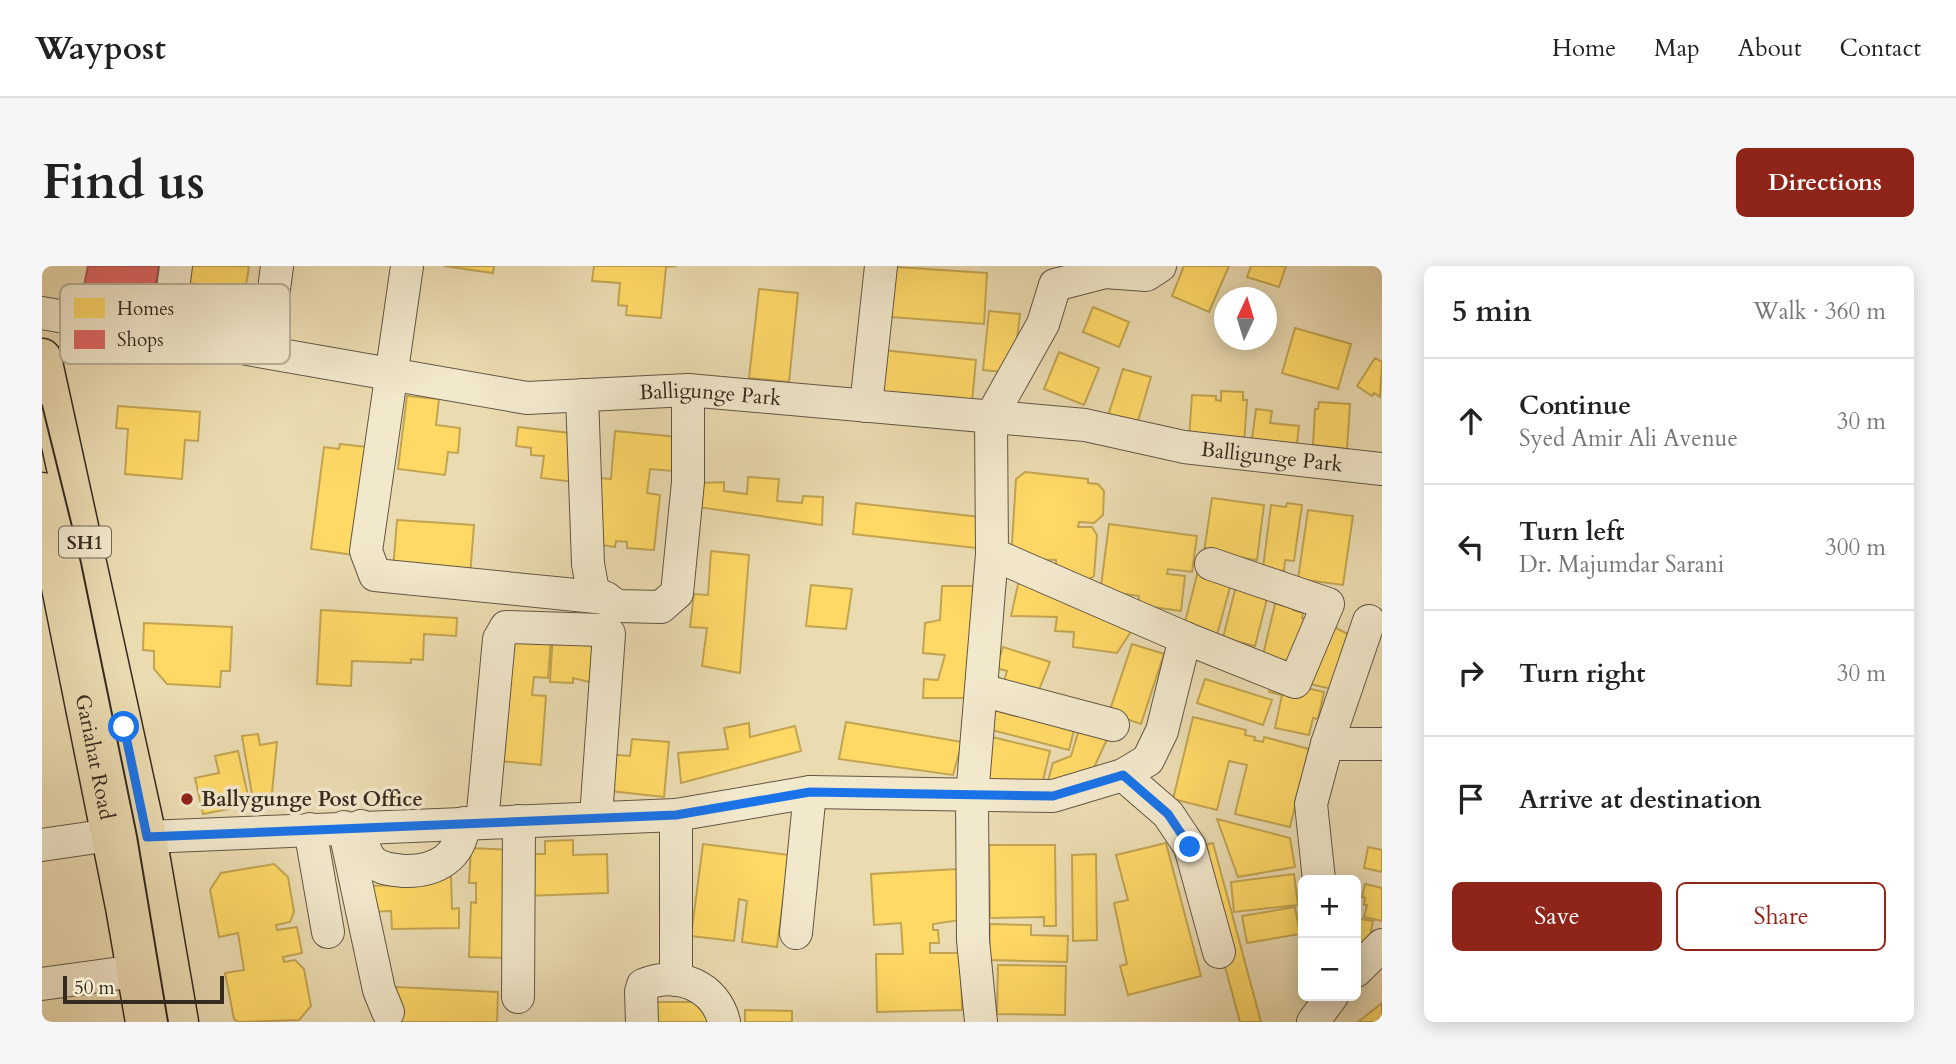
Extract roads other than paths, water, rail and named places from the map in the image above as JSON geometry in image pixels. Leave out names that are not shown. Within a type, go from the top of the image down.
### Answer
[{"type":"main road","name":"SH1","points":[[42,358],[62,560],[147,837],[179,1022]]},
{"type":"main road","name":"Gariahat Road","points":[[42,492],[62,560],[145,1022]]},
{"type":"street","points":[[174,284],[176,266]]},
{"type":"street","points":[[275,284],[277,266]]},
{"type":"street","points":[[407,266],[366,551],[376,575],[606,598]]},
{"type":"street","points":[[866,406],[881,266]]},
{"type":"street","points":[[981,1022],[973,940],[972,797],[992,554],[991,417],[1043,324],[1055,285],[1105,272],[1146,275],[1160,266]]},
{"type":"street","name":"Balligunge Park","points":[[42,313],[60,316]]},
{"type":"street","name":"Balligunge Park","points":[[290,356],[527,398],[688,390],[1085,425],[1184,447],[1382,469]]},
{"type":"street","points":[[582,395],[588,564],[593,591],[618,606],[661,607],[677,593],[688,482],[688,390]]},
{"type":"street","points":[[992,554],[1185,638],[1295,682],[1328,604],[1211,564]]},
{"type":"street","points":[[1318,875],[1311,804],[1327,744],[1369,621]]},
{"type":"street","points":[[352,826],[365,852],[374,863],[388,870],[415,871],[440,866],[456,850],[473,823],[499,639],[506,627],[602,630],[609,634],[596,817]]},
{"type":"street","points":[[42,845],[110,835],[147,837],[352,826],[676,815],[810,792],[972,797],[1053,796],[1123,775],[1149,760],[1162,731],[1185,638]]},
{"type":"street","points":[[981,690],[1113,725]]},
{"type":"street","points":[[1327,744],[1382,744]]},
{"type":"street","points":[[1123,775],[1168,814],[1190,847],[1219,952]]},
{"type":"street","points":[[796,933],[810,792]]},
{"type":"street","points":[[676,815],[676,980]]},
{"type":"street","points":[[518,997],[519,821]]},
{"type":"street","points":[[352,826],[379,990],[387,1012]]},
{"type":"street","points":[[310,829],[328,932]]},
{"type":"street","points":[[1361,966],[1382,945]]},
{"type":"street","points":[[42,984],[136,971]]},
{"type":"street","points":[[642,1022],[640,992],[643,985],[653,980],[676,980],[697,985],[711,994],[721,1009],[723,1022]]},
{"type":"street","points":[[1312,1022],[1328,1001]]},
{"type":"tram line","points":[[42,405],[81,563],[137,836],[168,1022]]},
{"type":"place","name":"Ballygunge Post Office","points":[[187,799]]}]
